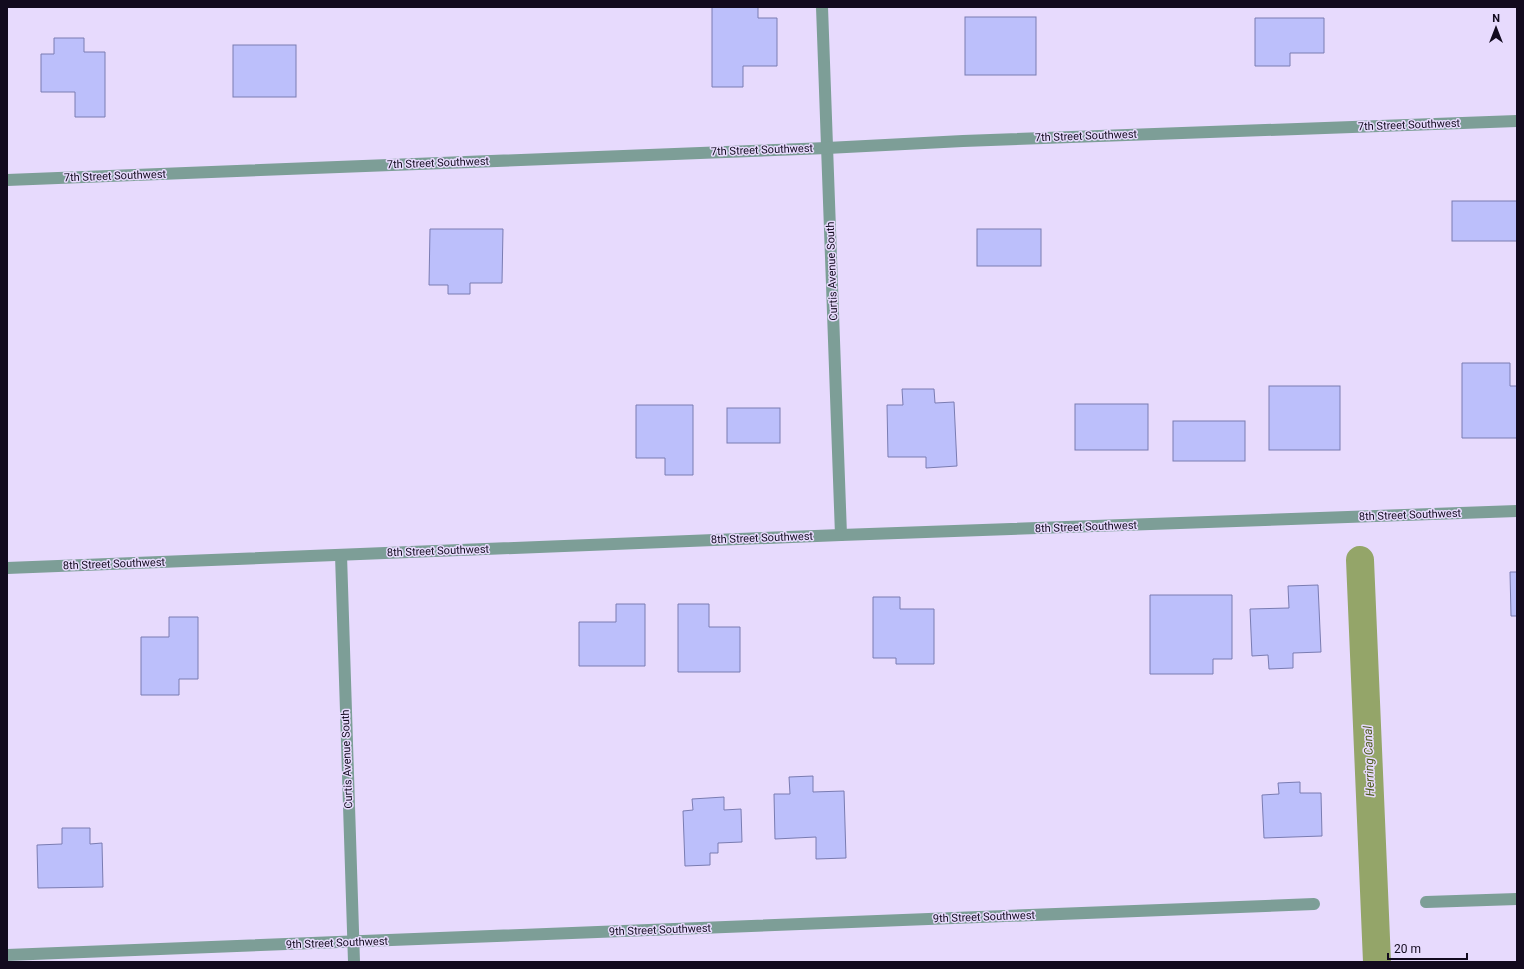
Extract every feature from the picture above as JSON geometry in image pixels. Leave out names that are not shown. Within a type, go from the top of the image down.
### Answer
[{"type":"street","name":"Curtis Avenue South","points":[[822,7],[841,535]]},
{"type":"street","name":"7th Street Southwest","points":[[7,180],[827,148],[963,141],[1517,121]]},
{"type":"street","name":"8th Street Southwest","points":[[7,568],[841,535],[1517,511]]},
{"type":"street","name":"Curtis Avenue South","points":[[341,555],[354,962]]},
{"type":"street","points":[[1426,902],[1517,899]]},
{"type":"street","name":"9th Street Southwest","points":[[7,955],[1314,904]]},
{"type":"building","points":[[712,7],[758,7],[758,18],[777,18],[777,66],[743,66],[743,87],[712,87]]},
{"type":"building","points":[[965,17],[1036,17],[1036,75],[965,75]]},
{"type":"building","points":[[1255,18],[1324,18],[1324,53],[1290,53],[1290,66],[1255,66]]},
{"type":"building","points":[[54,38],[84,38],[84,52],[105,52],[105,117],[75,117],[75,92],[41,92],[41,54],[54,54]]},
{"type":"building","points":[[233,45],[296,45],[296,97],[233,97]]},
{"type":"building","points":[[1452,201],[1517,201],[1517,241],[1452,241]]},
{"type":"building","points":[[430,229],[503,229],[502,283],[470,283],[470,294],[448,294],[448,285],[429,285]]},
{"type":"building","points":[[977,229],[1041,229],[1041,266],[977,266]]},
{"type":"building","points":[[1462,363],[1510,363],[1510,386],[1517,386],[1517,438],[1462,438]]},
{"type":"building","points":[[1269,386],[1340,386],[1340,450],[1269,450]]},
{"type":"building","points":[[902,389],[934,389],[935,403],[954,402],[957,466],[926,468],[926,457],[888,457],[887,405],[903,405]]},
{"type":"building","points":[[1075,404],[1148,404],[1148,450],[1075,450]]},
{"type":"building","points":[[636,405],[693,405],[693,475],[665,475],[665,458],[636,458]]},
{"type":"building","points":[[727,408],[780,408],[780,443],[727,443]]},
{"type":"building","points":[[1173,421],[1245,421],[1245,461],[1173,461]]},
{"type":"building","points":[[1510,572],[1517,572],[1517,616],[1511,616]]},
{"type":"building","points":[[1318,585],[1321,652],[1293,653],[1293,668],[1269,669],[1268,655],[1252,656],[1250,609],[1289,608],[1288,586]]},
{"type":"building","points":[[1150,595],[1232,595],[1232,659],[1213,659],[1213,674],[1150,674]]},
{"type":"building","points":[[873,597],[900,597],[900,609],[934,609],[934,664],[896,664],[896,658],[873,658]]},
{"type":"building","points":[[616,604],[645,604],[645,666],[579,666],[579,622],[616,622]]},
{"type":"building","points":[[678,604],[709,604],[709,627],[740,627],[740,672],[678,672]]},
{"type":"building","points":[[169,617],[198,617],[198,679],[179,679],[179,695],[141,695],[141,637],[169,637]]},
{"type":"building","points":[[813,776],[813,792],[844,791],[846,858],[816,859],[816,837],[775,839],[774,794],[790,794],[789,777]]},
{"type":"building","points":[[1300,782],[1300,793],[1321,793],[1322,836],[1264,838],[1262,795],[1279,794],[1278,783]]},
{"type":"building","points":[[724,797],[724,810],[741,809],[742,842],[718,843],[718,853],[710,853],[710,865],[685,866],[683,811],[693,810],[692,799]]},
{"type":"building","points":[[62,828],[90,828],[90,844],[102,843],[103,887],[38,888],[37,845],[62,844]]},
{"type":"waterway","name":"Herring Canal","points":[[1360,560],[1377,962]]}]
